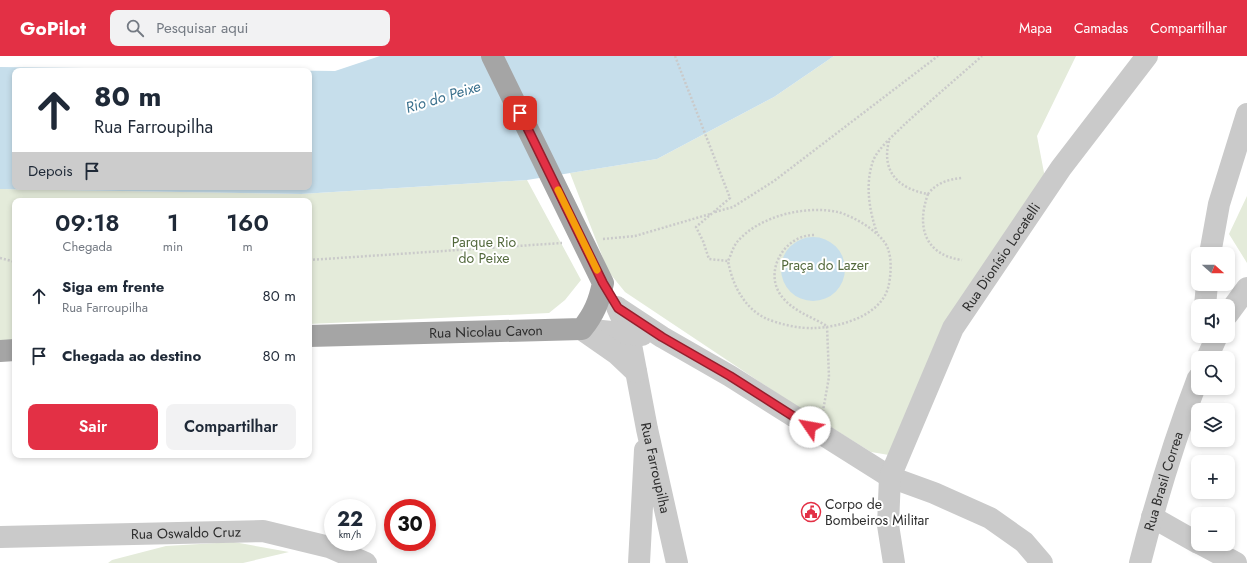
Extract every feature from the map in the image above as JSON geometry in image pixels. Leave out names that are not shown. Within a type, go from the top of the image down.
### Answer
[{"type":"main road","name":"Rua Farroupilha","points":[[492,56],[593,247],[603,283]]},
{"type":"main road","points":[[582,329],[592,317],[598,304],[603,283]]},
{"type":"main road","name":"Rua Nicolau Cavon","points":[[312,336],[582,329]]},
{"type":"main road","points":[[0,351],[12,350]]},
{"type":"street","name":"Rua Dionísio Locatelli","points":[[890,477],[953,328],[1061,168],[1147,56]]},
{"type":"street","points":[[1211,247],[1219,204],[1247,114]]},
{"type":"street","name":"Rua Farroupilha","points":[[603,283],[618,308],[629,334],[647,429],[677,563]]},
{"type":"street","points":[[1235,304],[1247,288]]},
{"type":"street","name":"Rua Nicolau Cavon","points":[[618,308],[662,337],[730,376],[890,477],[934,493],[990,518],[1024,542],[1042,563]]},
{"type":"street","name":"Rua Nicolau Cavon","points":[[582,329],[662,337]]},
{"type":"street","points":[[582,329],[617,354],[636,372],[642,355],[662,337]]},
{"type":"street","name":"Rua Brasil Correa","points":[[1140,563],[1178,431],[1192,395]]},
{"type":"street","points":[[639,563],[641,494],[647,429]]},
{"type":"street","points":[[890,477],[888,525],[894,563]]},
{"type":"street","points":[[1152,518],[1191,538]]},
{"type":"street","name":"Rua Oswaldo Cruz","points":[[0,537],[263,530],[329,547],[367,563]]},
{"type":"street","points":[[1214,551],[1236,563]]},
{"type":"path","points":[[675,56],[730,198],[696,227],[704,240],[709,259],[728,261]]},
{"type":"path","points":[[593,247],[733,207],[774,181],[938,56]]},
{"type":"path","points":[[878,233],[839,212],[817,210],[796,212],[770,220],[749,231],[736,243],[728,261],[732,280],[744,301],[764,318],[788,325],[814,328],[847,322],[863,315],[879,304],[888,288],[890,267],[888,248],[878,233],[871,215],[870,182],[874,160],[889,139],[942,90],[982,56]]},
{"type":"path","points":[[889,139],[886,151],[888,162],[894,176],[904,187],[928,194]]},
{"type":"path","points":[[962,178],[942,183],[932,188],[924,204],[922,223],[926,235],[934,250],[948,258],[962,260]]},
{"type":"path","points":[[814,235],[799,237],[782,250],[775,279],[781,297],[791,307],[803,315],[827,326]]},
{"type":"path","points":[[312,260],[565,242]]},
{"type":"path","points":[[0,258],[12,261]]},
{"type":"path","points":[[823,436],[823,411],[829,377],[827,326]]},
{"type":"green space","name":"Praça do Lazer","points":[[834,56],[1076,56],[1037,136],[1045,178],[889,455],[871,452],[787,400],[625,292],[608,271],[570,173],[657,159],[774,97]]},
{"type":"green space","name":"Parque Rio do Peixe","points":[[527,180],[581,280],[565,300],[549,313],[312,324],[312,198],[12,198],[12,343],[0,344],[0,189],[301,194]]},
{"type":"green space","points":[[1247,196],[1247,263],[1229,234]]},
{"type":"green space","points":[[234,542],[289,552],[243,563],[108,563],[112,560],[166,546]]},
{"type":"water","name":"Rio do Peixe","points":[[380,56],[834,56],[774,97],[657,159],[527,180],[301,194],[60,190],[312,190],[312,71],[335,71]]},
{"type":"water","points":[[0,67],[84,68],[12,68],[12,189],[0,189]]},
{"type":"water","points":[[813,237],[831,243],[839,251],[845,269],[839,287],[831,295],[813,301],[795,295],[787,287],[781,269],[787,251],[795,243]]},
{"type":"slow traffic","points":[[558,190],[597,270]]},
{"type":"place","name":"Corpo de Bombeiros Militar","points":[[811,512]]},
{"type":"route","points":[[520,113],[603,283],[618,308],[662,337],[730,376],[810,427]]}]
